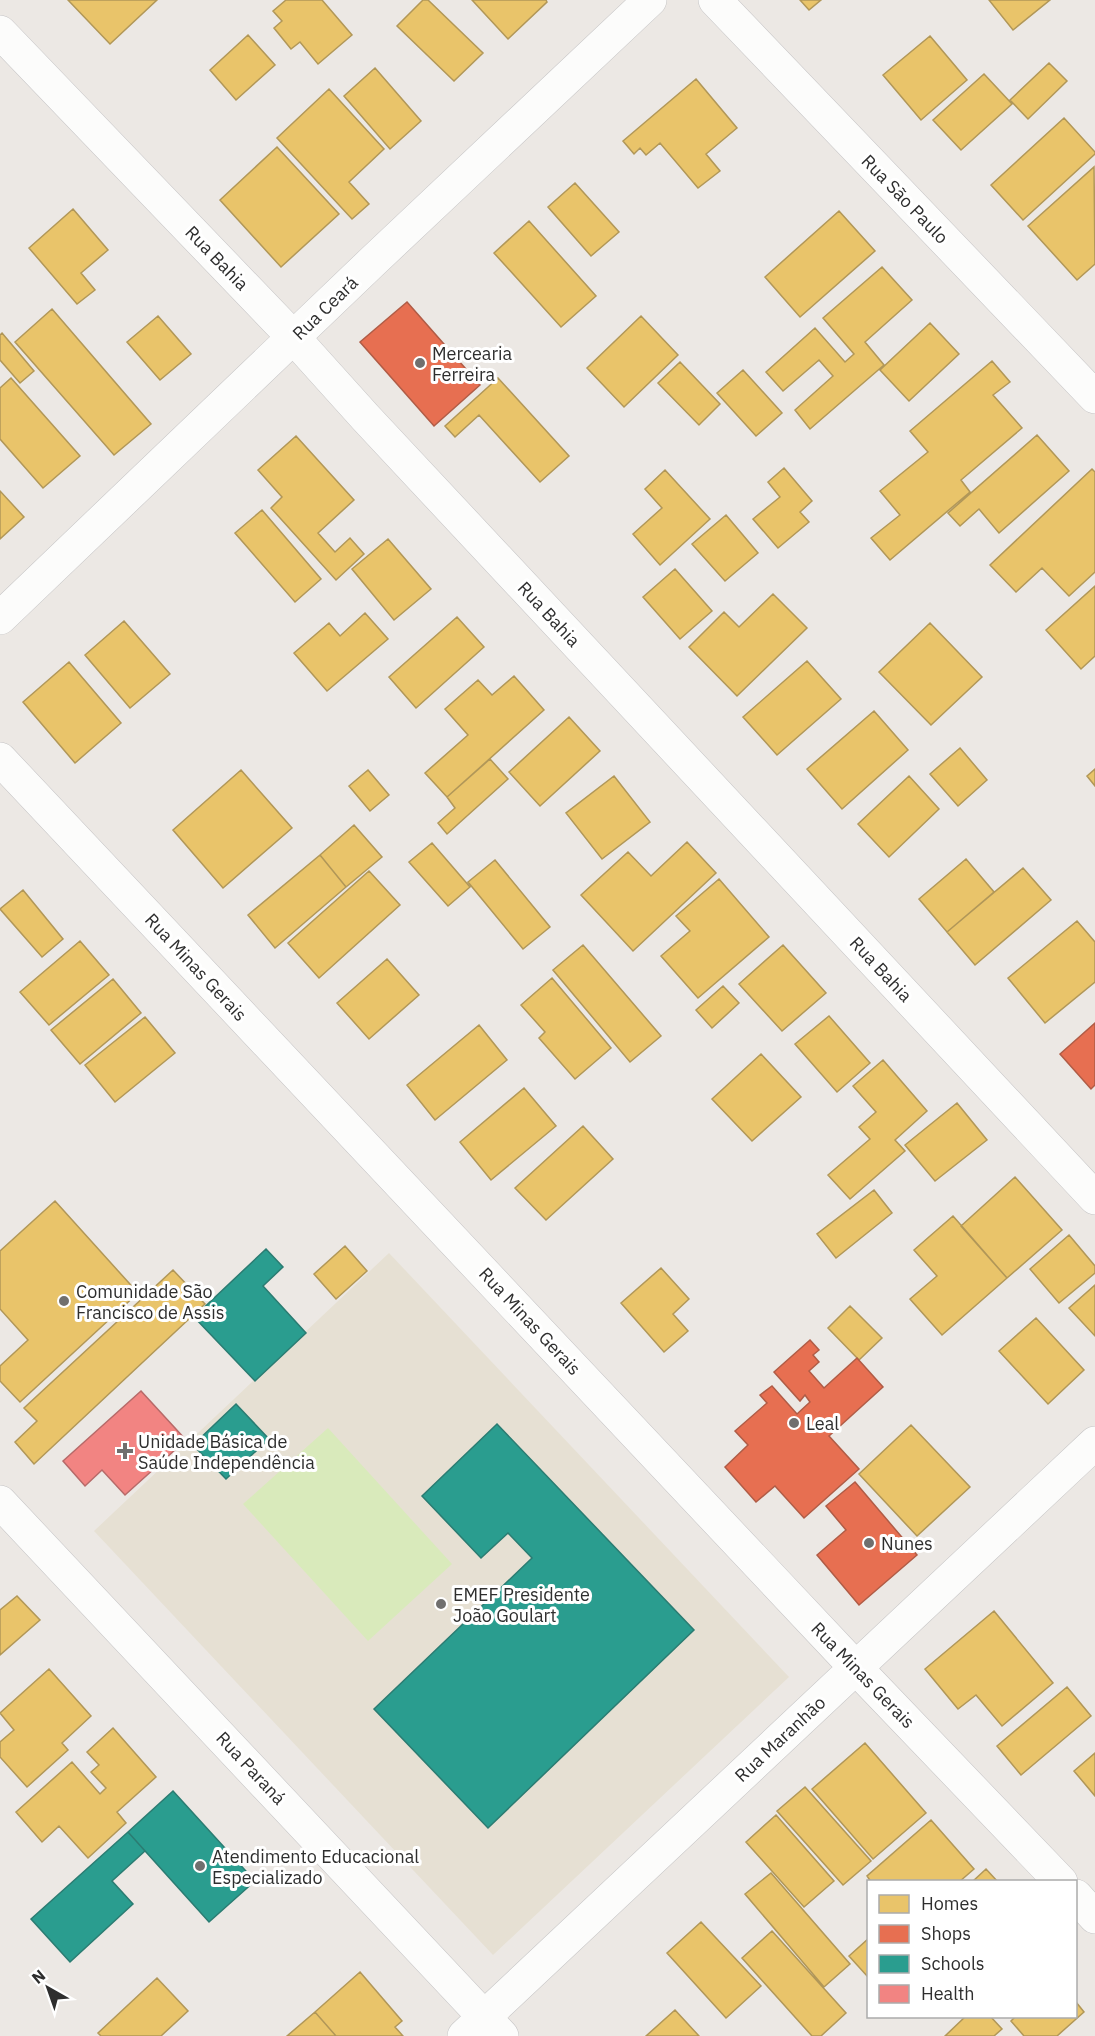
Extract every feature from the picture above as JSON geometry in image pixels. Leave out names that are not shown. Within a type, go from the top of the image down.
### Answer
[{"type":"street","name":"Rua Ceará","points":[[0,618],[650,0]]},
{"type":"street","name":"Rua São Paulo","points":[[715,0],[1095,397]]},
{"type":"street","name":"Rua Bahia","points":[[0,32],[294,338],[374,427],[1095,1198]]},
{"type":"street","name":"Rua Minas Gerais","points":[[0,759],[856,1668],[1060,1880]]},
{"type":"street","name":"Rua Maranhão","points":[[484,2030],[856,1668],[1095,1443]]},
{"type":"street","name":"Rua Paraná","points":[[0,1502],[484,2030]]},
{"type":"street","points":[[1077,1897],[1095,1917]]},
{"type":"shaded area","name":"EMEF Presidente João Goulart","points":[[389,1253],[789,1677],[493,1955],[94,1531]]},
{"type":"green space","points":[[328,1428],[452,1564],[368,1641],[243,1504]]},
{"type":"building: Homes","points":[[68,0],[157,0],[110,44]]},
{"type":"building: Homes","points":[[286,0],[322,0],[352,35],[318,64],[300,42],[291,49],[274,28],[282,21],[273,11]]},
{"type":"building: Homes","points":[[423,0],[428,0],[483,53],[454,81],[397,26]]},
{"type":"building: Homes","points":[[472,0],[546,0],[547,2],[508,39]]},
{"type":"building: Homes","points":[[800,0],[821,0],[809,10]]},
{"type":"building: Homes","points":[[989,0],[1050,0],[1013,30]]},
{"type":"building: Homes","points":[[248,35],[275,65],[236,100],[210,70]]},
{"type":"building: Homes","points":[[930,36],[967,80],[921,120],[883,75]]},
{"type":"building: Homes","points":[[1049,63],[1067,81],[1028,119],[1010,100]]},
{"type":"building: Homes","points":[[375,68],[421,121],[390,149],[344,96]]},
{"type":"building: Homes","points":[[984,74],[1012,104],[961,150],[933,120]]},
{"type":"building: Homes","points":[[696,79],[737,128],[706,154],[720,171],[698,188],[660,143],[646,155],[640,148],[634,154],[623,141]]},
{"type":"building: Homes","points":[[329,89],[384,149],[349,182],[369,204],[352,219],[277,138]]},
{"type":"building: Homes","points":[[1064,118],[1095,154],[1023,220],[991,185]]},
{"type":"building: Homes","points":[[277,147],[339,214],[281,267],[220,200]]},
{"type":"building: Homes","points":[[1094,167],[1095,264],[1077,280],[1028,226]]},
{"type":"building: Homes","points":[[575,183],[619,232],[591,256],[548,207]]},
{"type":"building: Homes","points":[[73,209],[108,250],[81,273],[95,290],[77,304],[29,248]]},
{"type":"building: Homes","points":[[839,211],[875,251],[800,317],[765,277]]},
{"type":"building: Homes","points":[[529,221],[596,296],[561,327],[494,253]]},
{"type":"building: Homes","points":[[882,267],[912,300],[865,342],[884,365],[810,429],[795,410],[833,376],[819,360],[783,391],[766,372],[815,328],[845,362],[854,354],[823,318]]},
{"type":"building: Homes","points":[[52,309],[151,424],[114,455],[15,342]]},
{"type":"building: Homes","points":[[158,316],[191,354],[160,380],[127,342]]},
{"type":"building: Homes","points":[[641,316],[678,355],[624,407],[587,368]]},
{"type":"building: Homes","points":[[930,323],[959,354],[909,401],[880,370]]},
{"type":"building: Homes","points":[[2,333],[34,371],[20,383],[0,360],[0,335]]},
{"type":"building: Homes","points":[[992,361],[1010,382],[993,395],[1022,428],[961,480],[970,492],[890,560],[871,538],[900,515],[880,491],[928,452],[910,431]]},
{"type":"building: Homes","points":[[680,362],[720,404],[699,425],[658,383]]},
{"type":"building: Homes","points":[[743,370],[782,413],[756,436],[717,393]]},
{"type":"building: Homes","points":[[11,378],[80,456],[43,488],[0,439],[0,388]]},
{"type":"building: Homes","points":[[498,378],[569,456],[540,482],[479,415],[455,437],[445,426]]},
{"type":"building: Homes","points":[[1037,435],[1069,471],[999,533],[979,509],[960,526],[948,513]]},
{"type":"building: Homes","points":[[296,436],[354,500],[318,533],[335,552],[350,538],[364,554],[336,580],[271,508],[282,497],[258,470]]},
{"type":"building: Homes","points":[[784,468],[812,501],[800,512],[809,522],[778,548],[753,519],[780,497],[768,482]]},
{"type":"building: Homes","points":[[1092,469],[1095,472],[1095,572],[1069,596],[1042,568],[1016,592],[990,565]]},
{"type":"building: Homes","points":[[665,470],[710,519],[660,565],[633,534],[662,508],[645,489]]},
{"type":"building: Homes","points":[[0,491],[24,517],[0,539]]},
{"type":"building: Homes","points":[[262,510],[321,579],[295,602],[235,533]]},
{"type":"building: Homes","points":[[726,515],[758,553],[725,581],[692,544]]},
{"type":"building: Homes","points":[[388,539],[431,589],[394,620],[352,569]]},
{"type":"building: Homes","points":[[675,569],[712,611],[680,639],[643,597]]},
{"type":"building: Homes","points":[[1095,586],[1095,656],[1081,669],[1046,630]]},
{"type":"building: Homes","points":[[773,594],[807,628],[737,696],[689,647],[724,612],[739,627]]},
{"type":"building: Homes","points":[[365,613],[388,639],[327,691],[294,653],[329,623],[340,636]]},
{"type":"building: Homes","points":[[457,617],[484,647],[416,708],[389,677]]},
{"type":"building: Homes","points":[[124,621],[170,674],[130,708],[85,655]]},
{"type":"building: Homes","points":[[930,623],[982,677],[931,725],[879,672]]},
{"type":"building: Homes","points":[[807,661],[841,699],[777,755],[743,717]]},
{"type":"building: Homes","points":[[69,662],[121,723],[75,763],[23,702]]},
{"type":"building: Homes","points":[[514,676],[544,710],[447,797],[425,773],[468,735],[445,709],[478,680],[492,695]]},
{"type":"building: Homes","points":[[874,711],[908,750],[842,809],[807,769]]},
{"type":"building: Homes","points":[[569,717],[600,751],[540,806],[509,772]]},
{"type":"building: Homes","points":[[960,748],[987,780],[958,806],[930,774]]},
{"type":"building: Homes","points":[[490,759],[508,779],[447,834],[438,823],[455,808],[447,797]]},
{"type":"building: Homes","points":[[1095,769],[1095,786],[1087,776]]},
{"type":"building: Homes","points":[[241,770],[292,828],[223,888],[173,830]]},
{"type":"building: Homes","points":[[368,770],[389,795],[370,811],[349,786]]},
{"type":"building: Homes","points":[[614,776],[650,822],[602,859],[566,813]]},
{"type":"building: Homes","points":[[909,776],[939,809],[889,857],[858,824]]},
{"type":"building: Homes","points":[[354,825],[382,857],[346,887],[320,855]]},
{"type":"building: Homes","points":[[687,842],[716,873],[633,951],[581,895],[628,852],[651,876]]},
{"type":"building: Homes","points":[[432,843],[470,887],[448,906],[409,862]]},
{"type":"building: Homes","points":[[320,855],[346,887],[275,948],[248,915]]},
{"type":"building: Homes","points":[[966,859],[994,892],[947,932],[919,899]]},
{"type":"building: Homes","points":[[495,860],[550,927],[523,949],[468,882]]},
{"type":"building: Homes","points":[[1023,868],[1051,900],[975,965],[947,932]]},
{"type":"building: Homes","points":[[369,871],[400,905],[319,978],[288,943]]},
{"type":"building: Homes","points":[[719,879],[769,937],[698,998],[661,956],[690,931],[676,916]]},
{"type":"building: Homes","points":[[23,890],[63,939],[42,957],[0,909]]},
{"type":"building: Homes","points":[[1077,921],[1095,942],[1095,982],[1045,1023],[1008,978]]},
{"type":"building: Homes","points":[[80,941],[109,975],[49,1025],[20,992]]},
{"type":"building: Homes","points":[[583,945],[661,1036],[630,1062],[553,970]]},
{"type":"building: Homes","points":[[783,945],[826,993],[782,1031],[739,984]]},
{"type":"building: Homes","points":[[387,959],[419,995],[369,1039],[337,1003]]},
{"type":"building: Homes","points":[[552,978],[611,1048],[575,1079],[539,1038],[545,1032],[521,1005]]},
{"type":"building: Homes","points":[[113,979],[141,1013],[80,1064],[51,1030]]},
{"type":"building: Homes","points":[[723,986],[739,1003],[712,1028],[696,1010]]},
{"type":"building: Homes","points":[[829,1016],[870,1063],[837,1092],[795,1044]]},
{"type":"building: Homes","points":[[145,1017],[175,1053],[115,1102],[85,1065]]},
{"type":"building: Homes","points":[[479,1025],[507,1060],[435,1120],[407,1085]]},
{"type":"building: Homes","points":[[761,1054],[801,1097],[752,1141],[712,1099]]},
{"type":"building: Homes","points":[[883,1060],[927,1111],[895,1140],[905,1151],[850,1199],[828,1175],[870,1139],[859,1127],[876,1112],[853,1086]]},
{"type":"building: Homes","points":[[524,1088],[556,1126],[491,1180],[460,1142]]},
{"type":"building: Homes","points":[[957,1103],[987,1140],[935,1181],[905,1145]]},
{"type":"building: Homes","points":[[583,1126],[613,1159],[546,1220],[515,1188]]},
{"type":"building: Homes","points":[[1015,1177],[1062,1230],[1007,1278],[961,1226]]},
{"type":"building: Homes","points":[[874,1190],[892,1213],[836,1258],[817,1234]]},
{"type":"building: Homes","name":"Comunidade São Francisco de Assis","points":[[55,1201],[138,1293],[20,1402],[0,1381],[0,1366],[28,1340],[0,1309],[0,1251]]},
{"type":"building: Homes","points":[[953,1216],[1007,1278],[942,1335],[910,1299],[937,1276],[914,1250]]},
{"type":"building: Homes","points":[[1069,1235],[1095,1266],[1095,1273],[1059,1303],[1030,1269]]},
{"type":"building: Homes","points":[[345,1246],[367,1271],[336,1299],[314,1274]]},
{"type":"building: Homes","points":[[661,1268],[689,1299],[673,1314],[688,1331],[664,1352],[621,1303]]},
{"type":"building: Homes","points":[[173,1270],[205,1304],[34,1464],[15,1442],[37,1421],[24,1408]]},
{"type":"building: Homes","points":[[1095,1285],[1095,1336],[1069,1308]]},
{"type":"building: Homes","points":[[850,1306],[882,1338],[859,1360],[828,1328]]},
{"type":"building: Homes","points":[[1036,1318],[1084,1370],[1048,1404],[999,1351]]},
{"type":"building: Homes","points":[[911,1425],[970,1487],[917,1536],[859,1474]]},
{"type":"building: Homes","points":[[17,1596],[40,1620],[0,1655],[0,1610]]},
{"type":"building: Homes","points":[[994,1611],[1053,1683],[1002,1726],[976,1695],[958,1709],[925,1669]]},
{"type":"building: Homes","points":[[49,1669],[91,1716],[62,1743],[68,1750],[27,1787],[0,1757],[0,1742],[14,1730],[0,1713]]},
{"type":"building: Homes","points":[[1067,1687],[1091,1716],[1021,1775],[997,1746]]},
{"type":"building: Homes","points":[[113,1728],[156,1777],[117,1812],[126,1823],[88,1858],[59,1826],[42,1842],[16,1812],[72,1762],[100,1794],[106,1788],[91,1772],[99,1765],[87,1752]]},
{"type":"building: Homes","points":[[865,1743],[926,1813],[873,1859],[812,1789]]},
{"type":"building: Homes","points":[[1095,1753],[1095,1796],[1074,1771]]},
{"type":"building: Homes","points":[[805,1787],[871,1861],[843,1885],[777,1811]]},
{"type":"building: Homes","points":[[776,1815],[834,1881],[804,1907],[746,1842]]},
{"type":"building: Homes","points":[[931,1820],[974,1869],[961,1880],[870,1880],[867,1876]]},
{"type":"building: Homes","points":[[986,1869],[996,1880],[974,1880]]},
{"type":"building: Homes","points":[[771,1873],[850,1964],[824,1987],[745,1894]]},
{"type":"building: Homes","points":[[701,1922],[761,1986],[726,2018],[667,1953]]},
{"type":"building: Homes","points":[[772,1931],[846,2013],[821,2036],[812,2036],[742,1958]]},
{"type":"building: Homes","points":[[867,1940],[867,1976],[849,1956]]},
{"type":"building: Homes","points":[[360,1972],[402,2021],[395,2027],[403,2036],[336,2036],[315,2012]]},
{"type":"building: Homes","points":[[157,1978],[188,2011],[161,2036],[101,2036],[98,2033]]},
{"type":"building: Homes","points":[[1077,2003],[1084,2012],[1057,2036],[1024,2036],[1011,2021],[1014,2018],[1077,2018]]},
{"type":"building: Homes","points":[[675,2010],[699,2036],[646,2036]]},
{"type":"building: Homes","points":[[315,2012],[336,2036],[287,2036]]},
{"type":"building: Homes","points":[[964,2018],[992,2018],[1002,2029],[994,2036],[945,2036]]},
{"type":"building: Shops","name":"Mercearia Ferreira","points":[[407,302],[480,385],[434,426],[360,342]]},
{"type":"building: Shops","points":[[1095,1023],[1095,1085],[1091,1089],[1060,1054]]},
{"type":"building: Shops","name":"Leal","points":[[810,1340],[819,1350],[813,1355],[819,1362],[809,1371],[824,1388],[857,1358],[883,1387],[829,1436],[859,1469],[804,1518],[775,1486],[756,1502],[725,1467],[748,1445],[735,1431],[767,1403],[760,1395],[772,1386],[797,1414],[810,1402],[805,1395],[800,1401],[774,1372]]},
{"type":"building: Shops","name":"Nunes","points":[[855,1482],[917,1555],[859,1605],[817,1555],[846,1530],[826,1506]]},
{"type":"building: Schools","points":[[266,1249],[283,1267],[263,1286],[306,1333],[255,1381],[194,1317]]},
{"type":"building: Schools","points":[[236,1404],[269,1439],[226,1479],[193,1445]]},
{"type":"building: Schools","points":[[497,1424],[694,1630],[488,1828],[374,1709],[532,1558],[508,1533],[481,1558],[422,1496]]},
{"type":"building: Schools","name":"Atendimento Educacional Especializado","points":[[173,1791],[255,1881],[209,1922],[128,1832]]},
{"type":"building: Schools","points":[[128,1832],[145,1851],[112,1881],[133,1904],[70,1962],[31,1919]]},
{"type":"building: Health","name":"Unidade Básica de Saúde Independência","points":[[141,1391],[186,1440],[125,1495],[102,1470],[85,1486],[63,1461]]},
{"type":"place","name":"Mercearia Ferreira","points":[[420,363]]},
{"type":"place","name":"Comunidade São Francisco de Assis","points":[[64,1301]]},
{"type":"place","name":"Leal","points":[[794,1423]]},
{"type":"place","name":"Unidade Básica de Saúde Independência","points":[[125,1451]]},
{"type":"place","name":"Nunes","points":[[869,1543]]},
{"type":"place","name":"EMEF Presidente João Goulart","points":[[441,1604]]},
{"type":"place","name":"Atendimento Educacional Especializado","points":[[200,1866]]}]
